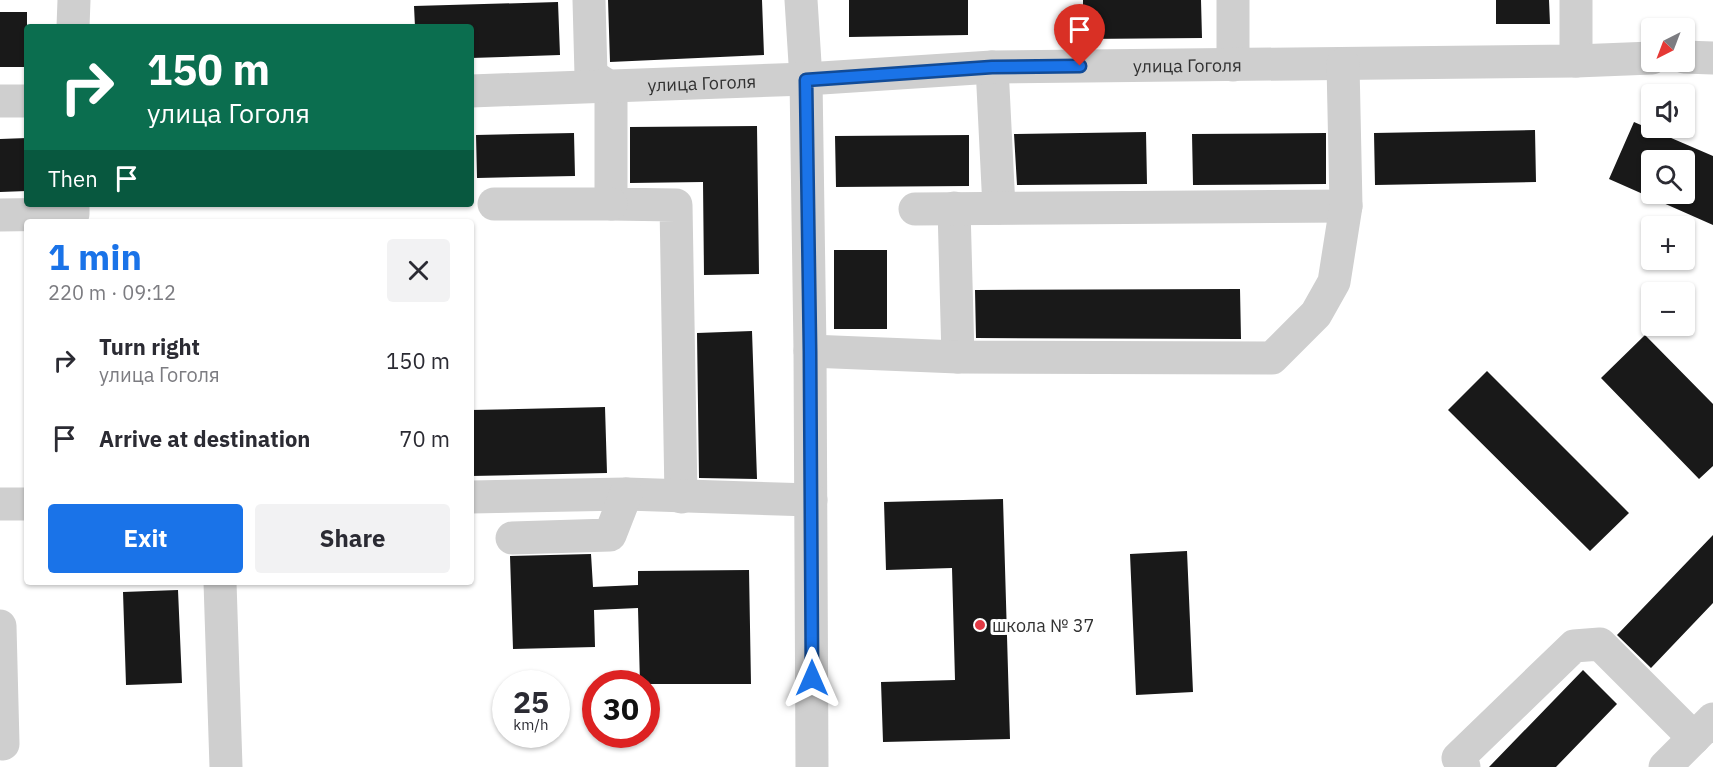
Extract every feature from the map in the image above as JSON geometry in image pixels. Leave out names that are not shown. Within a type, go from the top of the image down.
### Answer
[{"type":"street","points":[[73,24],[74,0]]},
{"type":"street","points":[[589,0],[591,75],[611,87],[611,204]]},
{"type":"street","points":[[801,0],[806,80],[810,351],[812,767]]},
{"type":"street","points":[[1233,0],[1233,65]]},
{"type":"street","points":[[1576,0],[1576,61]]},
{"type":"street","name":"улица Гоголя","points":[[474,91],[806,80],[992,67],[1641,58]]},
{"type":"street","points":[[810,351],[958,357],[1272,358],[1316,314],[1334,282],[1346,206],[1343,64]]},
{"type":"street","points":[[992,67],[999,208]]},
{"type":"street","points":[[0,101],[24,101]]},
{"type":"street","points":[[494,204],[676,204],[681,497]]},
{"type":"street","points":[[915,209],[1346,206]]},
{"type":"street","points":[[0,215],[74,214],[73,207]]},
{"type":"street","points":[[954,208],[958,357]]},
{"type":"street","points":[[474,497],[541,488],[681,497],[811,500]]},
{"type":"street","points":[[512,538],[610,536],[626,494]]},
{"type":"street","points":[[0,504],[24,504]]},
{"type":"street","points":[[220,585],[225,767]]},
{"type":"street","points":[[0,626],[3,744]]},
{"type":"street","points":[[1464,767],[1458,758],[1574,646],[1600,644],[1704,728],[1665,767]]},
{"type":"building","points":[[608,0],[762,0],[764,55],[610,62]]},
{"type":"building","points":[[849,0],[968,0],[968,35],[849,37]]},
{"type":"building","points":[[1083,0],[1201,0],[1202,38],[1083,39]]},
{"type":"building","points":[[1496,0],[1549,0],[1550,24],[1496,24]]},
{"type":"building","points":[[558,2],[560,55],[474,58],[474,24],[415,24],[414,6]]},
{"type":"building","points":[[0,12],[27,12],[27,24],[24,24],[24,67],[0,67]]},
{"type":"building","points":[[1634,122],[1641,125],[1641,138],[1671,138],[1713,156],[1713,225],[1666,204],[1695,204],[1695,150],[1641,150],[1641,193],[1609,179]]},
{"type":"building","points":[[757,126],[759,274],[704,275],[703,182],[630,183],[630,127]]},
{"type":"building","points":[[1535,130],[1536,182],[1375,185],[1374,133]]},
{"type":"building","points":[[1146,132],[1147,184],[1017,185],[1014,134]]},
{"type":"building","points":[[574,133],[575,176],[477,178],[476,135]]},
{"type":"building","points":[[1326,133],[1326,184],[1193,185],[1192,134]]},
{"type":"building","points":[[969,135],[969,186],[836,187],[835,136]]},
{"type":"building","points":[[24,138],[24,191],[0,192],[0,139]]},
{"type":"building","points":[[834,250],[887,250],[887,329],[834,329]]},
{"type":"building","points":[[1240,289],[1241,339],[976,338],[975,290]]},
{"type":"building","points":[[752,331],[757,479],[699,478],[697,333]]},
{"type":"building","points":[[1646,336],[1713,404],[1713,466],[1699,479],[1601,378]]},
{"type":"building","points":[[1487,371],[1629,513],[1590,551],[1448,410]]},
{"type":"building","points":[[605,407],[607,473],[474,476],[474,410]]},
{"type":"building","name":"школа № 37","points":[[1003,499],[1010,739],[883,742],[881,682],[955,680],[952,568],[886,570],[884,502]]},
{"type":"building","points":[[1713,535],[1713,603],[1651,668],[1617,635]]},
{"type":"building","points":[[1187,551],[1193,692],[1136,695],[1130,554]]},
{"type":"building","points":[[591,554],[593,587],[638,585],[638,571],[749,570],[751,684],[660,684],[660,670],[640,670],[638,608],[594,610],[595,647],[513,649],[510,556]]},
{"type":"building","points":[[178,590],[182,683],[126,685],[123,592]]},
{"type":"building","points":[[1583,670],[1617,704],[1556,767],[1489,767]]},
{"type":"place","name":"школа № 37","points":[[980,625]]},
{"type":"route","points":[[812,678],[806,80],[992,67],[1080,66]]}]
